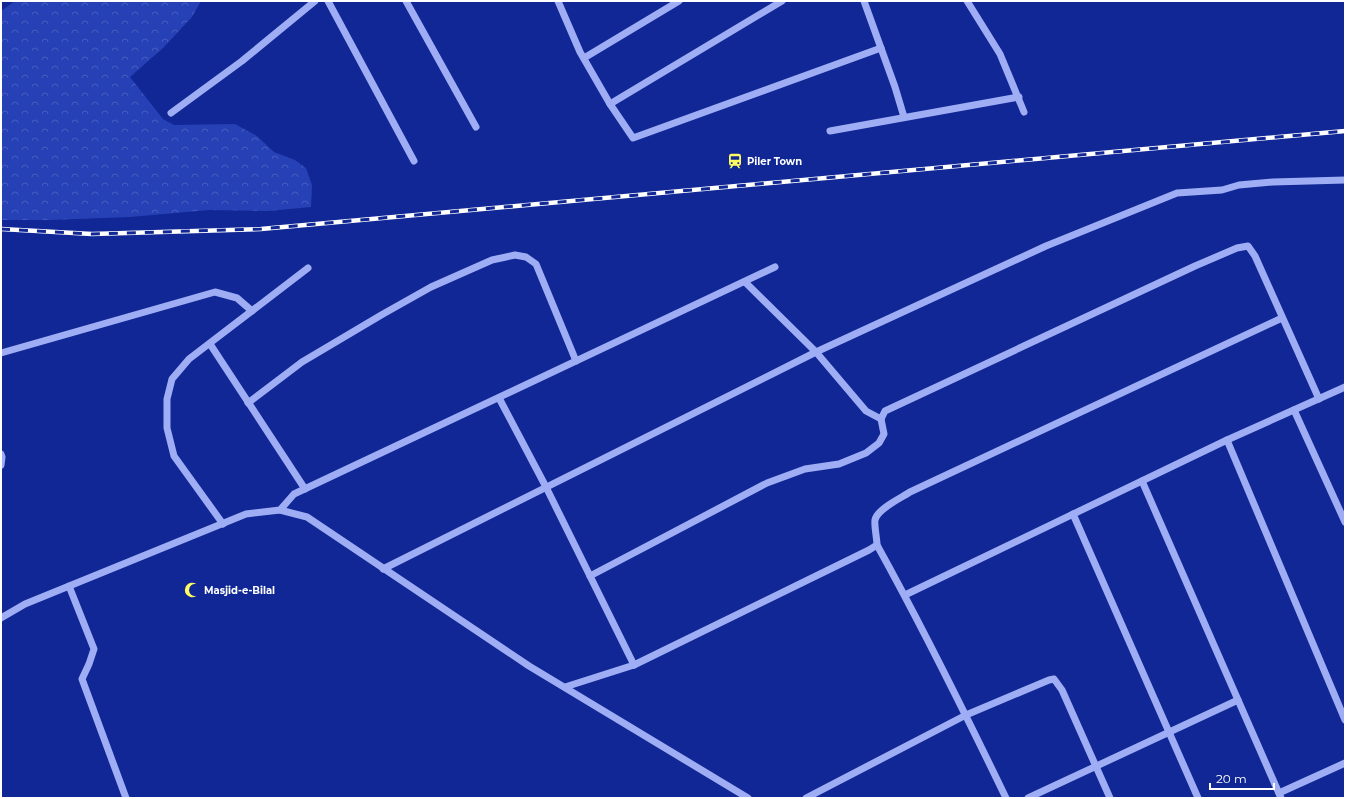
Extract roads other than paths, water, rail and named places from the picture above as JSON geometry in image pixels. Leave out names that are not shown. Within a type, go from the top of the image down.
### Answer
[{"type":"street","points":[[172,113],[242,61],[315,1]]},
{"type":"street","points":[[328,1],[414,161]]},
{"type":"street","points":[[406,1],[476,127]]},
{"type":"street","points":[[558,1],[584,58],[610,104],[633,138],[881,48]]},
{"type":"street","points":[[584,58],[678,1]]},
{"type":"street","points":[[610,104],[782,1]]},
{"type":"street","points":[[864,1],[895,86],[904,117]]},
{"type":"street","points":[[967,1],[1000,54],[1024,112]]},
{"type":"street","points":[[830,131],[1019,97]]},
{"type":"street","points":[[383,569],[816,352],[1046,246],[1177,193],[1222,190],[1239,185],[1273,182],[1345,180]]},
{"type":"street","points":[[590,576],[767,483],[805,470],[839,464],[866,452],[879,443],[884,434],[882,420],[885,411],[1195,266],[1238,248],[1248,246],[1255,256],[1319,399]]},
{"type":"street","points":[[248,403],[302,362],[431,287],[492,260],[515,255],[526,258],[536,264],[576,362]]},
{"type":"street","points":[[280,510],[294,494],[775,267]]},
{"type":"street","points":[[223,524],[174,456],[167,428],[167,399],[172,379],[189,359],[308,268]]},
{"type":"street","points":[[745,282],[816,352],[866,411],[882,420]]},
{"type":"street","points":[[1,353],[215,292],[237,298],[252,311]]},
{"type":"street","points":[[1006,798],[966,715],[878,545],[874,522],[878,513],[910,492],[1282,318]]},
{"type":"street","points":[[210,344],[305,489]]},
{"type":"street","points":[[905,595],[1226,440],[1345,387]]},
{"type":"street","points":[[499,398],[546,488],[634,665]]},
{"type":"street","points":[[1294,410],[1345,522]]},
{"type":"street","points":[[1226,440],[1345,720]]},
{"type":"street","points":[[1,454],[1,465]]},
{"type":"street","points":[[1142,481],[1280,796],[1345,763]]},
{"type":"street","points":[[1,618],[25,604],[246,514],[280,510],[307,518],[529,666],[748,798]]},
{"type":"street","points":[[1073,514],[1198,798]]},
{"type":"street","points":[[565,688],[634,665],[878,545]]},
{"type":"street","points":[[69,586],[94,649],[90,664],[82,679],[126,798]]},
{"type":"street","points":[[806,798],[966,715],[1048,680],[1054,679],[1062,690],[1094,766],[1110,798]]},
{"type":"street","points":[[1028,798],[1238,700]]},
{"type":"railway","points":[[1,229],[92,234],[261,229],[1345,131]]},
{"type":"place","name":"Piler Town","points":[[735,161]]},
{"type":"place","name":"Masjid-e-Bilal","points":[[192,590]]}]
